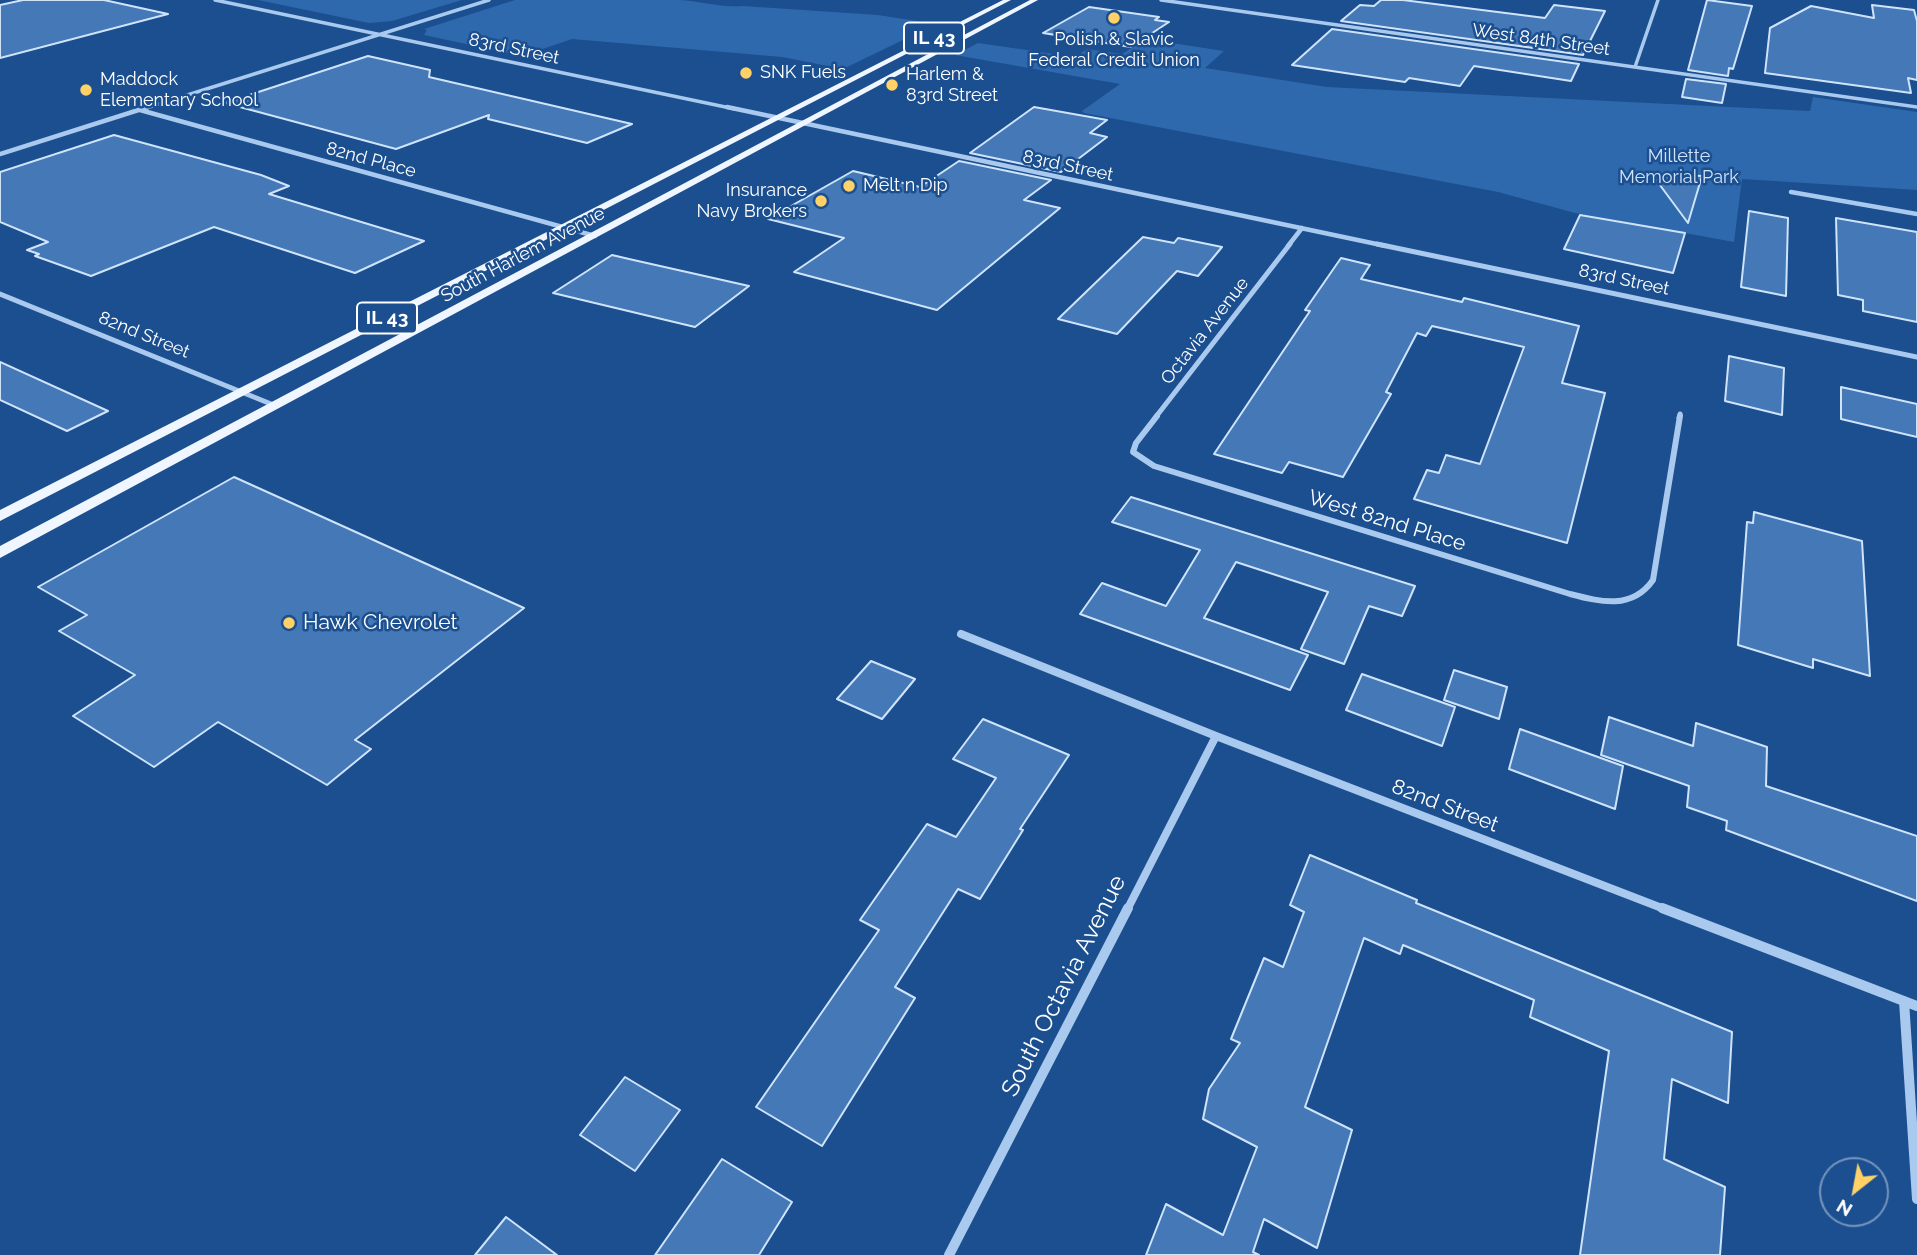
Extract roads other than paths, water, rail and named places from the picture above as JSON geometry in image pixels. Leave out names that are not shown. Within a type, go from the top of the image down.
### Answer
[{"type":"main road","name":"IL 43","points":[[775,119],[1008,0]]},
{"type":"main road","name":"IL 43","points":[[802,125],[1035,0]]},
{"type":"main road","name":"South Harlem Avenue","points":[[0,516],[775,119]]},
{"type":"main road","name":"South Harlem Avenue","points":[[0,553],[802,125]]},
{"type":"street","name":"83rd Street","points":[[215,0],[1917,357]]},
{"type":"street","points":[[0,154],[489,0]]},
{"type":"street","name":"West 84th Street","points":[[1161,0],[1917,107]]},
{"type":"street","points":[[1635,67],[1658,0]]},
{"type":"street","name":"82nd Place","points":[[140,110],[595,236]]},
{"type":"street","points":[[1791,192],[1917,214]]},
{"type":"street","name":"Octavia Avenue","points":[[1133,452],[1136,443],[1302,229]]},
{"type":"street","name":"82nd Street","points":[[0,294],[276,406]]},
{"type":"street","name":"West 82nd Place","points":[[1133,452],[1154,466],[1181,477],[1590,600],[1620,602],[1637,598],[1648,590],[1653,580],[1680,414]]},
{"type":"street","name":"82nd Street","points":[[961,634],[1216,736],[1917,1006]]},
{"type":"street","name":"South Octavia Avenue","points":[[949,1255],[1216,736]]},
{"type":"street","points":[[1904,1002],[1917,1199]]},
{"type":"place","name":"Polish & Slavic Federal Credit Union","points":[[1114,18]]},
{"type":"place","name":"SNK Fuels","points":[[746,73]]},
{"type":"place","name":"Harlem & 83rd Street","points":[[892,85]]},
{"type":"place","name":"Maddock Elementary School","points":[[86,90]]},
{"type":"place","name":"Melt n Dip","points":[[849,186]]},
{"type":"place","name":"Insurance Navy Brokers","points":[[821,201]]},
{"type":"place","name":"Hawk Chevrolet","points":[[289,623]]},
{"type":"park label","name":"Millette Memorial Park","points":[[1679,167]]}]
